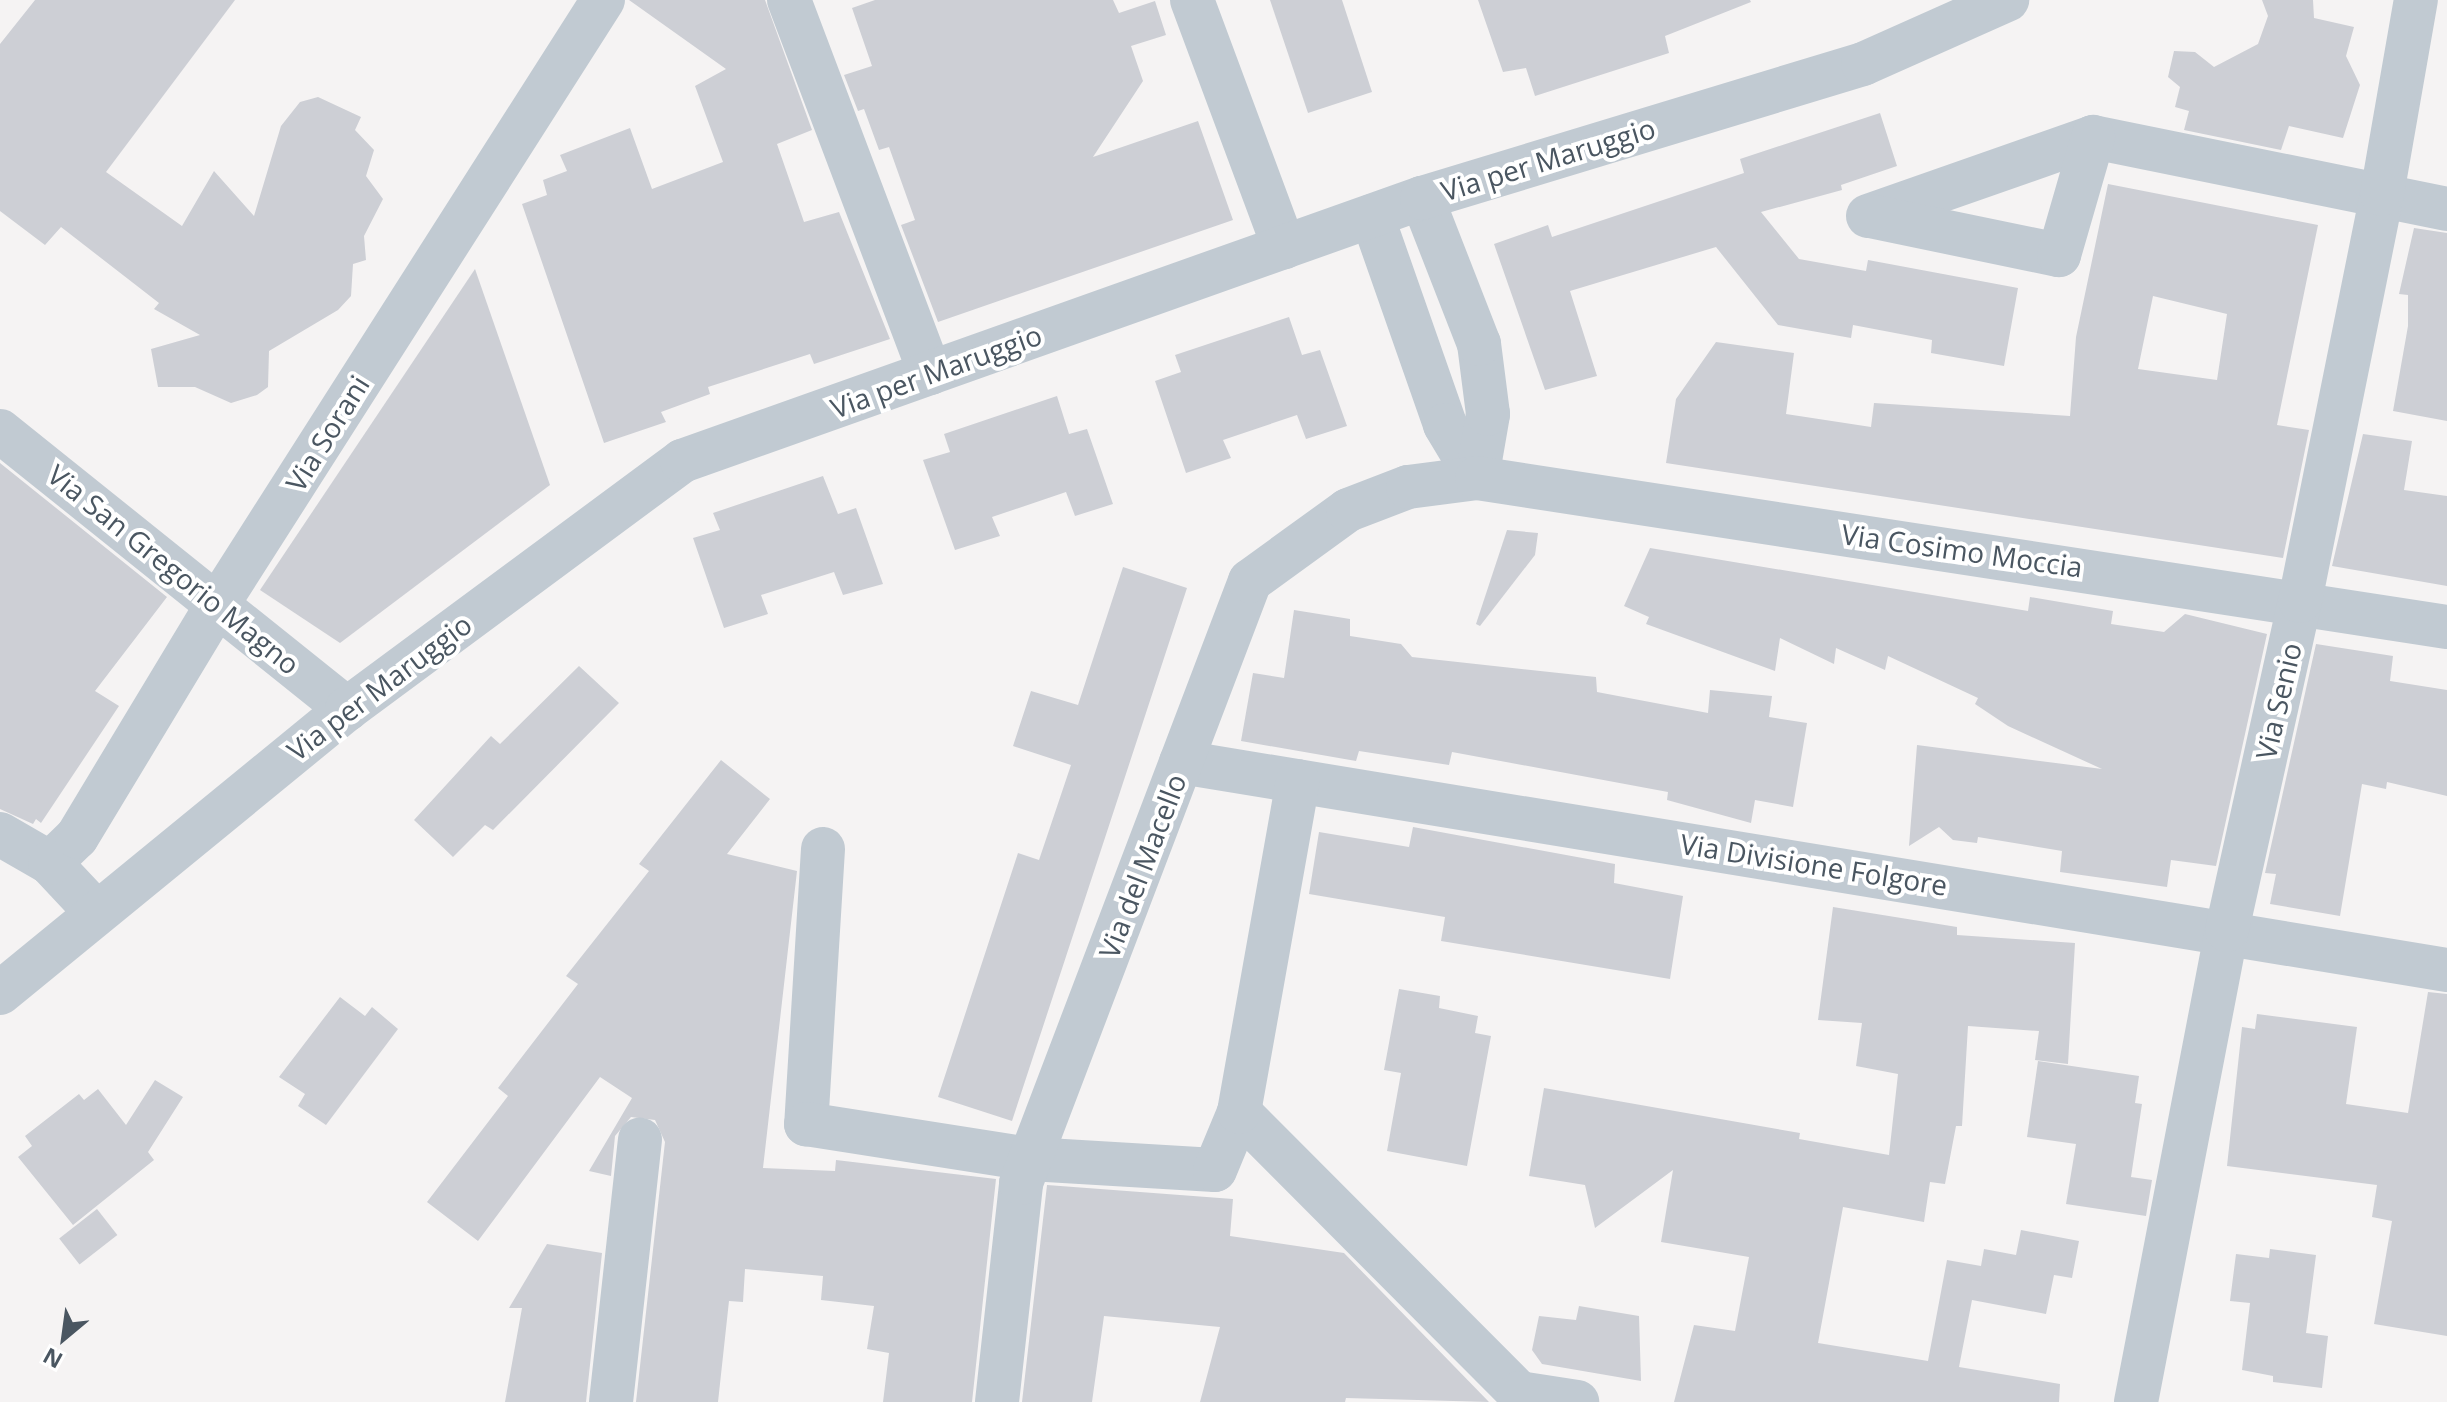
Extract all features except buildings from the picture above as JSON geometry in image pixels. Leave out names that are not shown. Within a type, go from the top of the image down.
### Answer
[{"type":"street","name":"Via Sorani","points":[[50,863],[77,837],[219,602],[603,0]]},
{"type":"street","points":[[789,0],[930,373]]},
{"type":"street","points":[[1192,0],[1284,247]]},
{"type":"street","name":"Via per Maruggio","points":[[0,993],[347,709],[682,461],[1422,198],[1863,64],[2007,0]]},
{"type":"street","name":"Via Senio","points":[[2136,1402],[2227,930],[2300,601],[2382,194],[2416,0]]},
{"type":"street","points":[[2093,137],[2059,255],[1868,216],[2093,137],[2447,209]]},
{"type":"street","points":[[1422,198],[1479,344],[1488,414],[1477,478]]},
{"type":"street","points":[[1372,216],[1445,425],[1477,478]]},
{"type":"street","name":"Via San Gregorio Magno","points":[[0,431],[219,602],[347,709]]},
{"type":"street","name":"Via Cosimo Moccia","points":[[1477,478],[2300,601],[2447,627]]},
{"type":"street","name":"Via del Macello","points":[[997,1402],[1021,1183],[1250,581],[1348,510],[1408,487],[1477,478]]},
{"type":"street","name":"Via Divisione Folgore","points":[[1181,762],[2227,930],[2447,970]]},
{"type":"street","points":[[823,849],[806,1124],[1030,1159],[1215,1170],[1239,1112],[1298,781]]},
{"type":"street","points":[[0,834],[50,863],[96,912]]},
{"type":"street","points":[[1239,1112],[1519,1393],[1577,1402]]},
{"type":"street","points":[[611,1402],[640,1140]]}]
